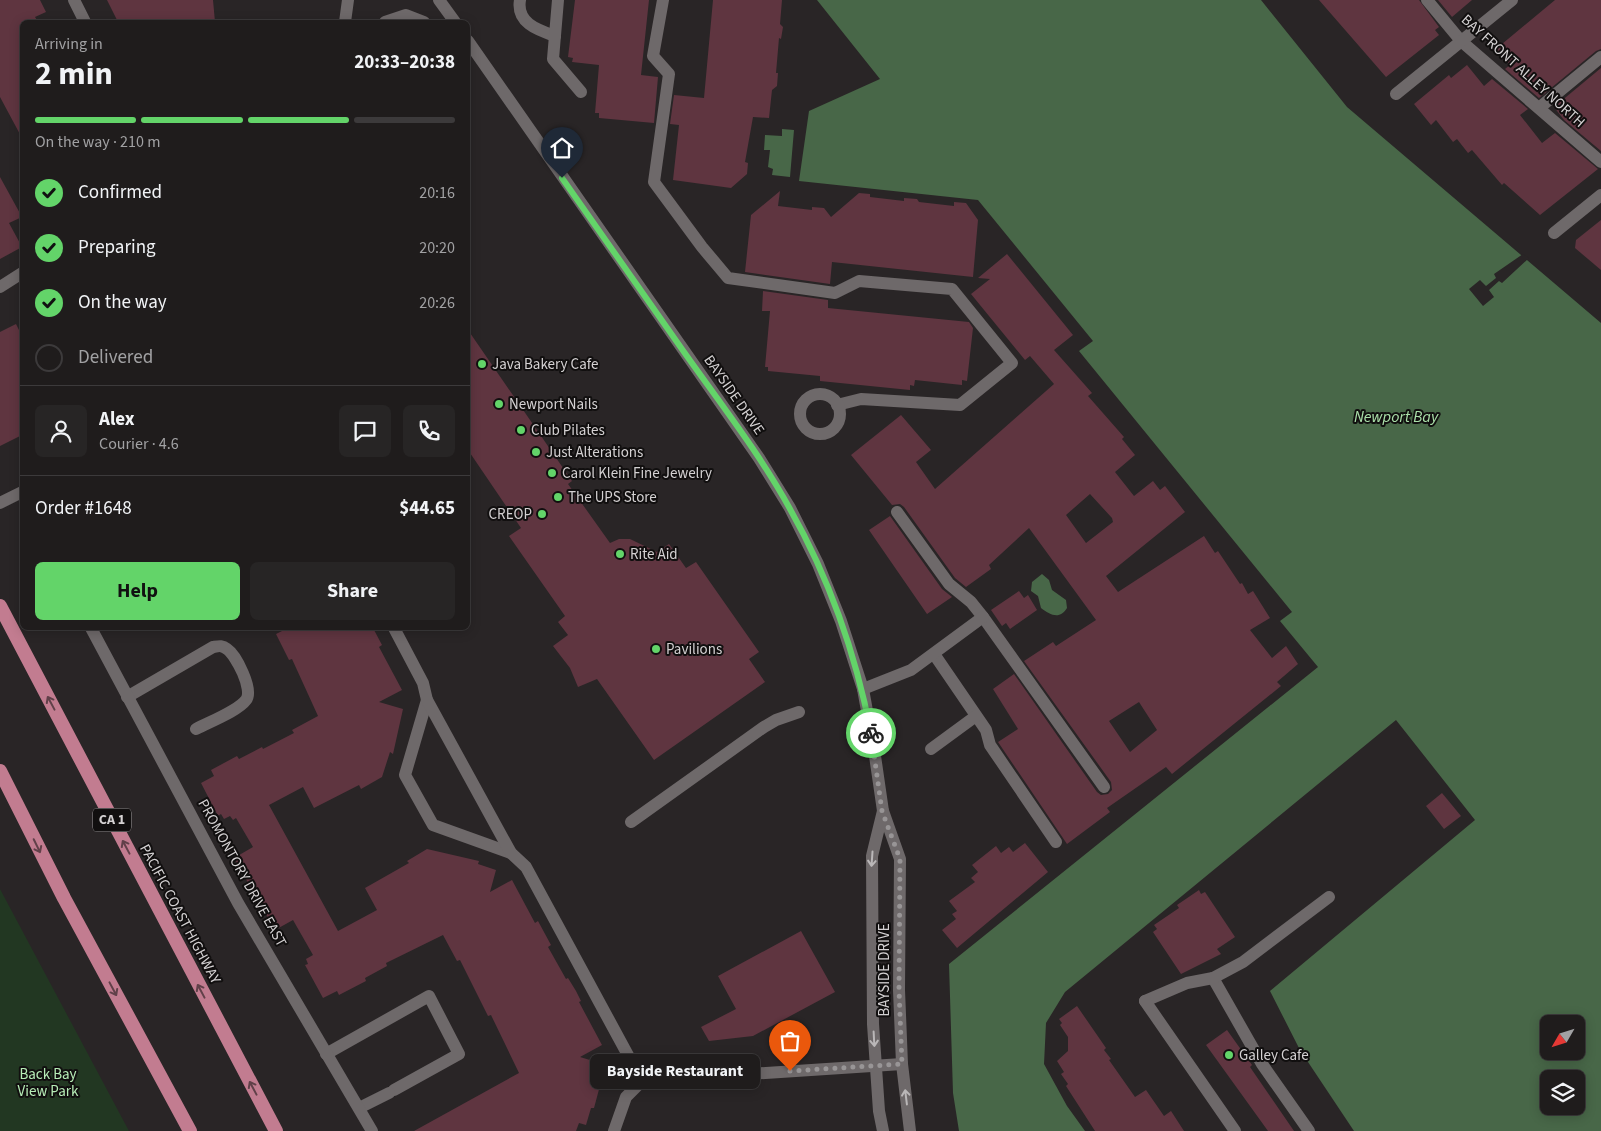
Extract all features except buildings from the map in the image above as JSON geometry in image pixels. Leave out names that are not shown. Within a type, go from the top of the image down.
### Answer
[{"type":"highway","name":"PACIFIC COAST HIGHWAY","points":[[0,606],[276,1131]]},
{"type":"highway","points":[[0,771],[64,898],[190,1131]]},
{"type":"highway","points":[[0,789],[28,827]]},
{"type":"street","points":[[74,0],[84,20]]},
{"type":"street","points":[[439,0],[454,20]]},
{"type":"street","points":[[520,0],[522,15],[533,29],[555,36]]},
{"type":"street","points":[[558,0],[553,59],[581,92]]},
{"type":"street","points":[[663,0],[653,56],[669,74],[654,182],[702,247],[728,278],[835,293],[859,280],[952,289],[1012,363],[960,405],[860,399],[837,404]]},
{"type":"street","name":"BAY FRONT ALLEY NORTH","points":[[1427,0],[1461,40],[1601,162]]},
{"type":"street","points":[[1396,94],[1512,0]]},
{"type":"street","points":[[345,20],[346,2]]},
{"type":"street","points":[[391,20],[406,15],[419,20]]},
{"type":"street","name":"BAYSIDE DRIVE","points":[[470,43],[758,458],[790,508],[818,564],[841,621],[863,689],[874,749],[882,811],[900,859],[899,990],[902,1064],[910,1131]]},
{"type":"street","points":[[470,52],[481,60]]},
{"type":"street","points":[[1539,108],[1601,57]]},
{"type":"street","points":[[1554,233],[1601,195]]},
{"type":"street","points":[[0,287],[20,275]]},
{"type":"street","points":[[0,503],[20,493]]},
{"type":"street","points":[[897,512],[949,584],[971,602],[1104,788]]},
{"type":"street","points":[[863,689],[911,670],[983,618]]},
{"type":"street","name":"PROMONTORY DRIVE EAST","points":[[92,630],[238,902],[372,1131]]},
{"type":"street","points":[[395,630],[423,683],[426,700],[511,853],[526,866],[642,1081]]},
{"type":"street","points":[[127,697],[213,647],[220,645],[226,647],[231,652],[249,686],[249,694],[241,705],[196,729]]},
{"type":"street","points":[[934,654],[986,730],[990,745],[1056,842]]},
{"type":"street","points":[[426,700],[405,775],[433,825],[511,853]]},
{"type":"street","points":[[630,822],[764,726],[799,712]]},
{"type":"street","points":[[931,749],[976,716]]},
{"type":"street","name":"BAYSIDE DRIVE","points":[[882,811],[872,856],[875,1065],[883,1131]]},
{"type":"street","points":[[1235,1131],[1145,1001],[1187,983],[1213,978],[1243,962],[1328,897]]},
{"type":"street","points":[[1213,978],[1262,1064],[1310,1131]]},
{"type":"street","points":[[326,1054],[429,996],[459,1054],[358,1108]]},
{"type":"street","points":[[614,1131],[626,1097],[642,1081],[902,1064]]},
{"type":"green space","name":"Back Bay View Park","points":[[0,889],[129,1131],[0,1131]]},
{"type":"water","name":"Newport Bay","points":[[817,0],[1261,0],[1347,107],[1601,323],[1601,1131],[1354,1131],[1300,1050],[1270,991],[1475,820],[1396,720],[1065,992],[1046,1023],[1044,1064],[1067,1106],[1085,1131],[959,1131],[953,1093],[949,964],[1318,667],[1280,621],[1292,612],[1079,351],[1093,341],[978,200],[799,181],[809,111],[880,79]]},
{"type":"water","points":[[782,129],[794,130],[790,177],[772,175],[773,169],[768,167],[770,150],[764,150],[765,135],[782,136]]},
{"type":"water","points":[[1042,574],[1049,580],[1052,590],[1066,600],[1067,608],[1061,614],[1051,614],[1041,608],[1038,596],[1031,591],[1032,582]]},
{"type":"pier","points":[[1523,254],[1529,258],[1502,283],[1499,281],[1489,290],[1494,297],[1483,306],[1469,289],[1480,280],[1486,286],[1496,278],[1494,274]]},
{"type":"way so far","points":[[790,1071],[902,1064],[899,990],[900,859],[882,811],[880,784],[871,733]]},
{"type":"place","name":"Java Bakery Cafe","points":[[482,364]]},
{"type":"place","name":"Newport Nails","points":[[499,404]]},
{"type":"place","name":"Club Pilates","points":[[521,430]]},
{"type":"place","name":"Just Alterations","points":[[536,452]]},
{"type":"place","name":"Carol Klein Fine Jewelry","points":[[552,473]]},
{"type":"place","name":"The UPS Store","points":[[558,497]]},
{"type":"place","name":"CREOP","points":[[542,514]]},
{"type":"place","name":"Rite Aid","points":[[620,554]]},
{"type":"place","name":"Pavilions","points":[[656,649]]},
{"type":"place","name":"Galley Cafe","points":[[1229,1055]]},
{"type":"place","name":"Bayside Restaurant","points":[[790,1071]]},
{"type":"route","points":[[562,178],[758,458],[790,508],[818,564],[841,621],[863,689],[871,733]]}]
